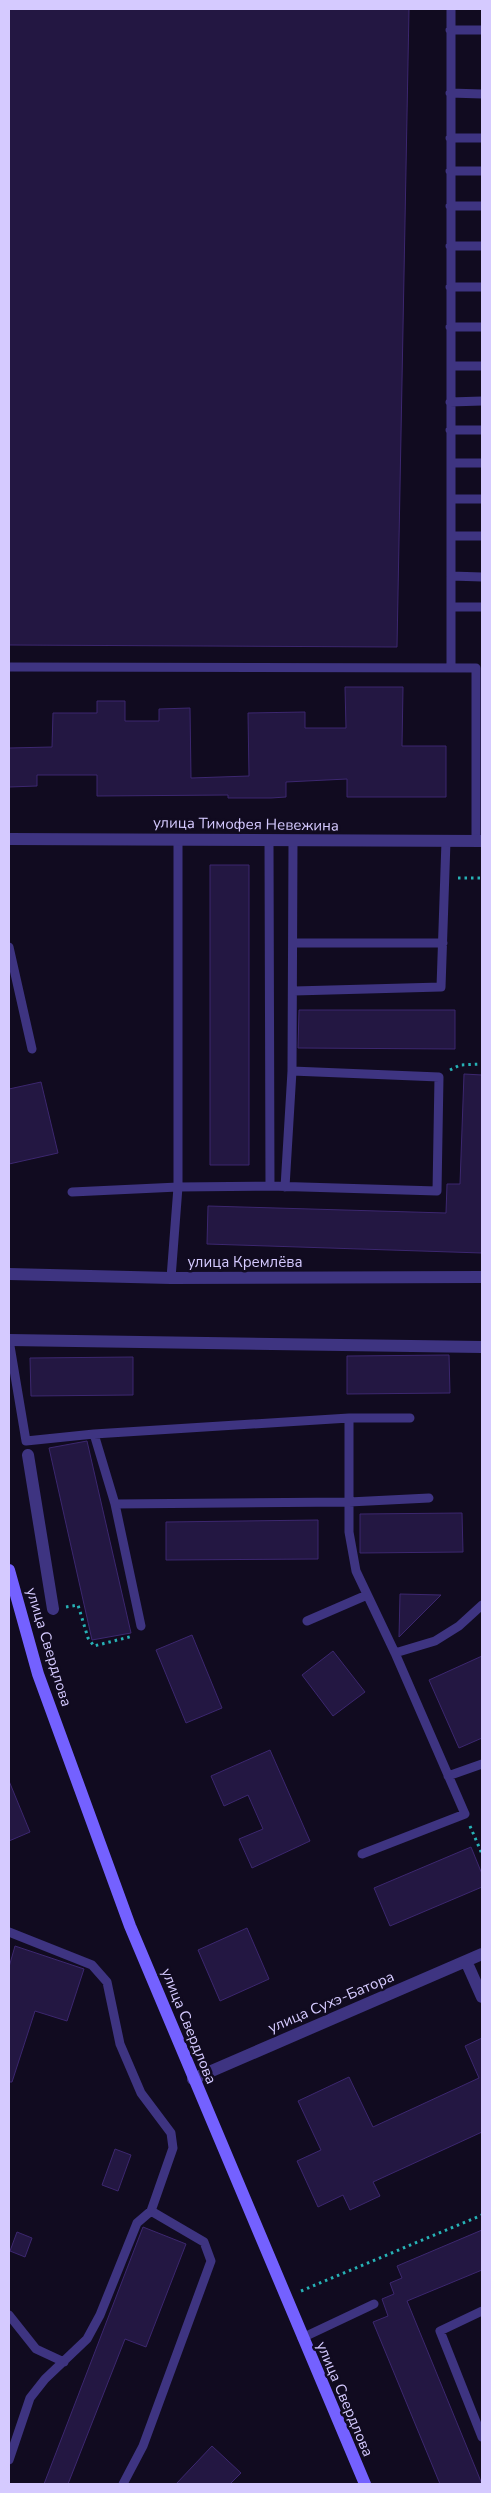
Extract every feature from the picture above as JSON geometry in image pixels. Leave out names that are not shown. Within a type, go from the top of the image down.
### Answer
[{"type":"main road","name":"улица Свердлова","points":[[9,1570],[38,1674],[130,1926],[365,2484]]},
{"type":"street","name":"улица Тимофея Невежина","points":[[9,839],[178,839],[269,842],[479,841]]},
{"type":"street","name":"улица Кремлёва","points":[[9,1274],[171,1278],[482,1277]]},
{"type":"street","points":[[9,1336],[9,1340],[482,1347]]},
{"type":"street","points":[[28,1455],[53,1609]]},
{"type":"street","name":"улица Сухэ-Батора","points":[[193,2079],[482,1954]]},
{"type":"street","points":[[466,1961],[482,1997]]},
{"type":"lane","points":[[451,9],[451,668]]},
{"type":"lane","points":[[450,30],[482,30]]},
{"type":"lane","points":[[450,93],[482,94]]},
{"type":"lane","points":[[450,138],[482,138]]},
{"type":"lane","points":[[450,171],[482,171]]},
{"type":"lane","points":[[450,206],[482,206]]},
{"type":"lane","points":[[450,246],[482,246]]},
{"type":"lane","points":[[450,288],[482,287]]},
{"type":"lane","points":[[450,327],[482,327]]},
{"type":"lane","points":[[450,366],[482,366]]},
{"type":"lane","points":[[450,402],[482,402]]},
{"type":"lane","points":[[450,430],[482,430]]},
{"type":"lane","points":[[451,463],[482,463]]},
{"type":"lane","points":[[451,499],[482,499]]},
{"type":"lane","points":[[451,536],[482,536]]},
{"type":"lane","points":[[451,576],[482,577]]},
{"type":"lane","points":[[451,607],[482,607]]},
{"type":"lane","points":[[9,667],[479,668],[479,841]]},
{"type":"lane","points":[[171,1278],[178,1187],[178,839]]},
{"type":"lane","points":[[294,991],[441,987],[446,841]]},
{"type":"lane","points":[[269,842],[270,1186]]},
{"type":"lane","points":[[285,1187],[292,1070],[294,991],[293,842]]},
{"type":"lane","points":[[294,943],[443,943]]},
{"type":"lane","points":[[9,947],[32,1049]]},
{"type":"lane","points":[[72,1192],[178,1187],[270,1186],[437,1191],[439,1077],[292,1070]]},
{"type":"lane","points":[[9,1340],[28,1455]]},
{"type":"lane","points":[[26,1441],[94,1434],[349,1418],[410,1418]]},
{"type":"lane","points":[[349,1418],[349,1532],[356,1571],[395,1653],[465,1814],[362,1854]]},
{"type":"lane","points":[[94,1434],[115,1504],[141,1626]]},
{"type":"lane","points":[[115,1504],[349,1502],[430,1498]]},
{"type":"lane","points":[[307,1621],[367,1596]]},
{"type":"lane","points":[[395,1653],[435,1642],[459,1626],[482,1605]]},
{"type":"lane","points":[[448,1776],[482,1764]]},
{"type":"lane","points":[[9,1933],[92,1965],[107,1982],[120,2044],[141,2093],[170,2133],[173,2148],[151,2211],[137,2223],[100,2315],[87,2339],[45,2379],[30,2398],[9,2460]]},
{"type":"lane","points":[[123,2484],[143,2446],[211,2261],[204,2242],[151,2211]]},
{"type":"lane","points":[[302,2338],[374,2304]]},
{"type":"lane","points":[[482,2311],[440,2331],[479,2420],[482,2437]]},
{"type":"lane","points":[[9,2314],[36,2349],[64,2362]]},
{"type":"path","points":[[445,878],[482,878]]},
{"type":"path","points":[[439,1077],[460,1065],[482,1064]]},
{"type":"path","points":[[53,1609],[78,1605],[88,1638],[94,1646],[135,1635]]},
{"type":"path","points":[[465,1814],[482,1854]]},
{"type":"path","points":[[285,2297],[482,2215]]},
{"type":"building","points":[[9,9],[409,9],[397,647],[9,645]]},
{"type":"building","points":[[345,687],[403,687],[402,746],[446,746],[446,797],[347,797],[347,779],[286,782],[286,797],[271,798],[228,798],[228,795],[97,796],[97,775],[37,775],[37,786],[9,787],[9,748],[52,747],[53,713],[97,713],[97,701],[125,701],[125,721],[159,721],[159,709],[190,708],[191,778],[249,776],[248,713],[305,712],[305,728],[346,728]]},
{"type":"building","points":[[210,865],[249,865],[249,1165],[210,1165]]},
{"type":"building","points":[[299,1010],[455,1010],[455,1049],[298,1048]]},
{"type":"building","points":[[464,1074],[482,1075],[482,1253],[207,1244],[208,1206],[446,1213],[447,1184],[460,1184]]},
{"type":"building","points":[[41,1082],[58,1153],[9,1164],[9,1089]]},
{"type":"building","points":[[449,1355],[450,1393],[347,1394],[347,1356]]},
{"type":"building","points":[[133,1357],[133,1395],[31,1396],[30,1358]]},
{"type":"building","points":[[87,1441],[131,1633],[92,1640],[49,1448]]},
{"type":"building","points":[[462,1513],[463,1552],[360,1553],[360,1514]]},
{"type":"building","points":[[318,1520],[318,1559],[166,1560],[166,1522]]},
{"type":"building","points":[[400,1594],[441,1595],[399,1637]]},
{"type":"building","points":[[192,1635],[222,1708],[186,1723],[156,1650]]},
{"type":"building","points":[[333,1651],[365,1692],[333,1716],[302,1675]]},
{"type":"building","points":[[482,1656],[482,1738],[459,1748],[429,1680]]},
{"type":"building","points":[[270,1750],[310,1841],[252,1868],[239,1839],[263,1829],[248,1795],[224,1806],[211,1776]]},
{"type":"building","points":[[9,1781],[30,1832],[9,1841]]},
{"type":"building","points":[[471,1847],[482,1874],[482,1887],[390,1926],[374,1888]]},
{"type":"building","points":[[247,1928],[269,1979],[220,2001],[198,1950]]},
{"type":"building","points":[[15,1946],[84,1969],[67,2021],[35,2011],[12,2082],[9,2082],[9,1967]]},
{"type":"building","points":[[482,2038],[482,2132],[373,2182],[380,2196],[350,2210],[343,2195],[318,2207],[297,2161],[321,2150],[298,2101],[349,2077],[373,2127],[479,2078],[465,2046]]},
{"type":"building","points":[[115,2149],[131,2155],[118,2191],[102,2185]]},
{"type":"building","points":[[143,2227],[186,2244],[146,2347],[125,2339],[68,2484],[44,2484]]},
{"type":"building","points":[[482,2230],[482,2270],[407,2301],[482,2484],[440,2484],[373,2322],[388,2316],[382,2299],[394,2294],[390,2283],[402,2278],[397,2266]]},
{"type":"building","points":[[17,2232],[32,2238],[25,2257],[10,2251]]},
{"type":"building","points":[[212,2446],[241,2473],[230,2484],[176,2484]]}]
